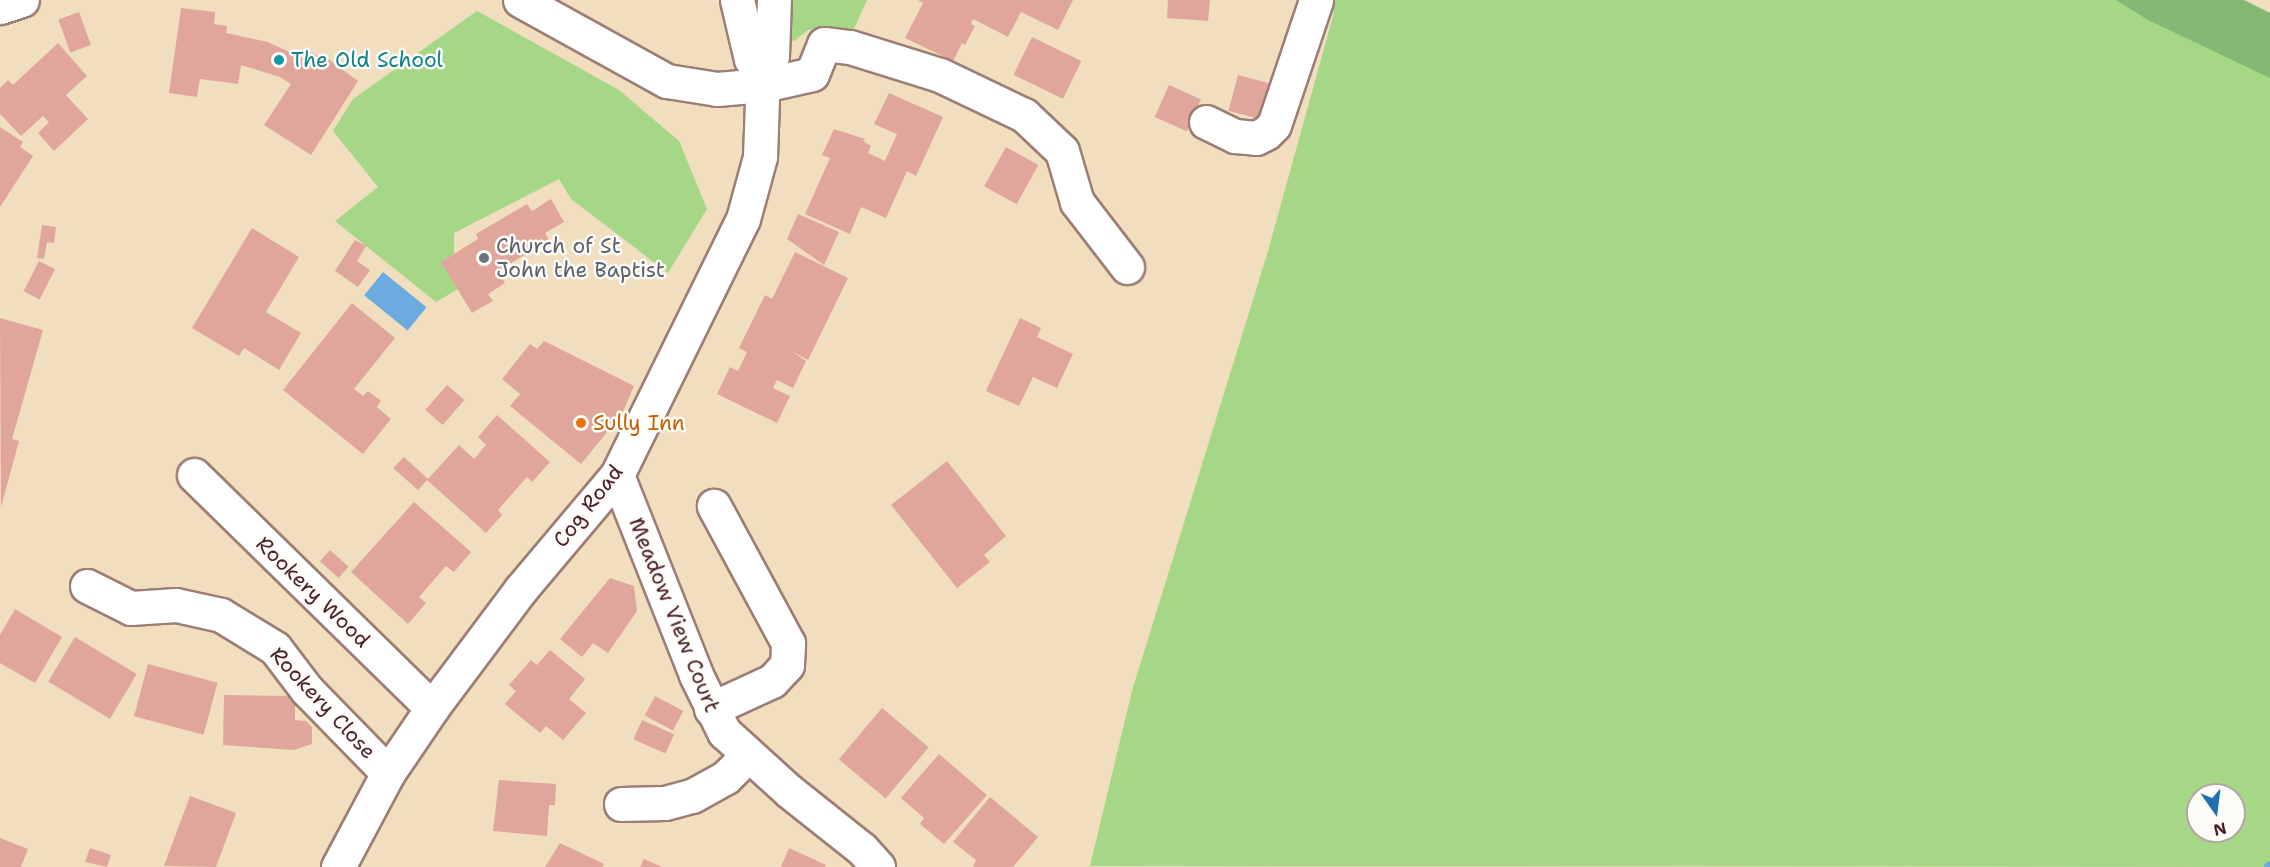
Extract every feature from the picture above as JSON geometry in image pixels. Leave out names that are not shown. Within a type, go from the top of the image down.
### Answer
[{"type":"street","points":[[0,7],[22,0]]},
{"type":"street","points":[[520,0],[667,81],[717,89],[764,79],[812,74],[824,44],[850,46],[940,75],[1024,115],[1062,151],[1077,202],[1127,267]]},
{"type":"street","points":[[736,0],[751,59],[764,79]]},
{"type":"street","name":"Cog Road","points":[[338,867],[388,773],[432,708],[521,589],[617,475],[743,219],[760,157],[764,79],[771,56],[774,0]]},
{"type":"street","points":[[1206,122],[1235,136],[1256,138],[1266,134],[1274,125],[1316,0]]},
{"type":"street","name":"Rookery Wood","points":[[194,475],[432,708]]},
{"type":"street","name":"Meadow View Court","points":[[617,475],[711,709],[724,732],[862,849],[878,867]]},
{"type":"street","points":[[711,709],[772,681],[787,665],[788,643],[714,506]]},
{"type":"street","name":"Rookery Close","points":[[87,586],[131,608],[176,605],[221,615],[275,648],[307,690],[388,773]]},
{"type":"street","points":[[621,804],[665,803],[692,796],[726,777],[748,754]]},
{"type":"green space","points":[[786,0],[867,0],[852,33],[822,27],[808,30],[794,41],[783,40]]},
{"type":"green space","points":[[1334,0],[2244,0],[2270,13],[2270,867],[1090,866],[1132,691],[1268,251],[1333,16]]},
{"type":"green space","points":[[2116,0],[2244,0],[2270,13],[2270,78],[2148,20]]},
{"type":"green space","points":[[477,11],[619,90],[679,141],[707,209],[668,273],[571,199],[559,179],[454,233],[454,254],[441,262],[458,289],[436,302],[335,221],[378,187],[333,131],[353,99]]},
{"type":"water","points":[[383,272],[427,307],[408,331],[364,295]]},
{"type":"building","points":[[918,0],[1073,0],[1058,30],[1021,12],[1008,37],[973,19],[971,24],[975,26],[965,45],[962,43],[953,61],[905,38],[923,3]]},
{"type":"building","points":[[1168,0],[1210,0],[1208,21],[1167,18]]},
{"type":"building","points":[[181,8],[215,12],[214,24],[227,26],[226,33],[268,42],[306,60],[311,52],[323,59],[324,56],[358,81],[311,155],[264,125],[291,84],[280,77],[241,65],[238,84],[200,79],[197,97],[169,93]]},
{"type":"building","points":[[79,12],[91,45],[70,52],[58,20]]},
{"type":"building","points":[[1032,37],[1081,61],[1063,99],[1014,75]]},
{"type":"building","points":[[58,43],[87,76],[66,95],[88,119],[54,151],[38,133],[49,122],[43,116],[21,136],[0,114],[0,88],[8,80],[13,85]]},
{"type":"building","points":[[1238,75],[1271,84],[1261,120],[1228,111]]},
{"type":"building","points":[[1169,85],[1201,99],[1187,131],[1155,117]]},
{"type":"building","points":[[889,93],[943,117],[916,176],[907,171],[886,218],[861,207],[850,234],[805,214],[830,158],[822,155],[834,129],[865,139],[863,141],[871,146],[868,153],[885,161],[897,134],[874,124]]},
{"type":"building","points":[[0,127],[23,142],[20,147],[33,156],[0,207]]},
{"type":"building","points":[[1006,147],[1038,165],[1017,204],[984,186]]},
{"type":"building","name":"Church of St John the Baptist","points":[[551,199],[564,222],[545,233],[549,240],[498,271],[505,283],[488,294],[493,301],[472,313],[441,262],[478,239],[476,234],[527,204],[532,211]]},
{"type":"building","points":[[798,214],[839,232],[824,265],[787,239]]},
{"type":"building","points":[[42,225],[56,227],[54,243],[47,242],[44,259],[37,258]]},
{"type":"building","points":[[252,228],[299,257],[266,312],[301,333],[279,370],[244,348],[239,356],[192,328]]},
{"type":"building","points":[[355,240],[366,246],[357,261],[370,270],[358,287],[335,271]]},
{"type":"building","points":[[795,252],[848,278],[808,360],[791,351],[806,361],[793,388],[777,380],[773,388],[790,396],[777,423],[717,394],[730,367],[738,371],[747,352],[739,348],[765,295],[772,299]]},
{"type":"building","points":[[39,261],[55,269],[40,299],[24,291]]},
{"type":"building","points":[[352,303],[395,338],[354,389],[363,396],[368,391],[381,401],[377,407],[391,419],[363,454],[283,390]]},
{"type":"building","points":[[0,318],[43,330],[12,439],[19,441],[1,507]]},
{"type":"building","points":[[1020,318],[1041,328],[1037,337],[1073,354],[1057,388],[1033,377],[1019,406],[986,391]]},
{"type":"building","points":[[544,341],[634,386],[622,414],[581,464],[510,406],[520,394],[502,379],[530,344],[537,349]]},
{"type":"building","points":[[447,385],[464,400],[443,425],[425,410]]},
{"type":"building","points":[[497,415],[550,462],[532,482],[527,477],[498,510],[502,515],[486,533],[427,480],[418,490],[393,468],[404,457],[428,479],[459,445],[474,459],[486,445],[478,437]]},
{"type":"building","points":[[947,461],[1006,536],[984,555],[990,562],[957,588],[891,505]]},
{"type":"building","points":[[414,502],[471,552],[454,572],[446,566],[419,597],[426,603],[408,624],[351,572]]},
{"type":"building","points":[[330,550],[349,567],[339,578],[320,561]]},
{"type":"building","points":[[610,578],[634,586],[637,611],[608,653],[593,643],[582,657],[560,639]]},
{"type":"building","points":[[15,609],[62,637],[35,683],[0,663],[0,635]]},
{"type":"building","points":[[75,637],[137,674],[110,719],[48,682]]},
{"type":"building","points":[[550,650],[585,679],[569,699],[586,713],[563,740],[546,726],[540,733],[505,704],[516,691],[509,685],[531,660],[537,665]]},
{"type":"building","points":[[148,664],[218,683],[204,735],[134,716]]},
{"type":"building","points":[[224,695],[295,696],[295,720],[306,721],[312,727],[312,744],[294,750],[223,745]]},
{"type":"building","points":[[655,696],[683,711],[673,730],[645,715]]},
{"type":"building","points":[[882,708],[929,747],[886,799],[839,759]]},
{"type":"building","points":[[642,720],[674,734],[665,753],[633,739]]},
{"type":"building","points":[[939,754],[987,795],[944,844],[920,824],[924,818],[901,798]]},
{"type":"building","points":[[499,780],[556,784],[555,805],[549,805],[547,836],[493,831]]},
{"type":"building","points":[[190,796],[236,813],[216,867],[164,866]]},
{"type":"building","points":[[990,797],[1038,837],[1013,867],[973,867],[976,860],[953,842]]},
{"type":"building","points":[[0,838],[28,849],[21,867],[0,867]]},
{"type":"building","points":[[560,843],[604,864],[602,867],[545,867]]},
{"type":"building","points":[[90,848],[111,855],[107,867],[85,862]]},
{"type":"building","points":[[789,848],[826,865],[825,867],[781,867]]},
{"type":"building","points":[[644,859],[662,867],[640,867]]},
{"type":"place","name":"The Old School","points":[[279,60]]},
{"type":"place","name":"Church of St John the Baptist","points":[[484,258]]},
{"type":"place","name":"Sully Inn","points":[[581,423]]}]
